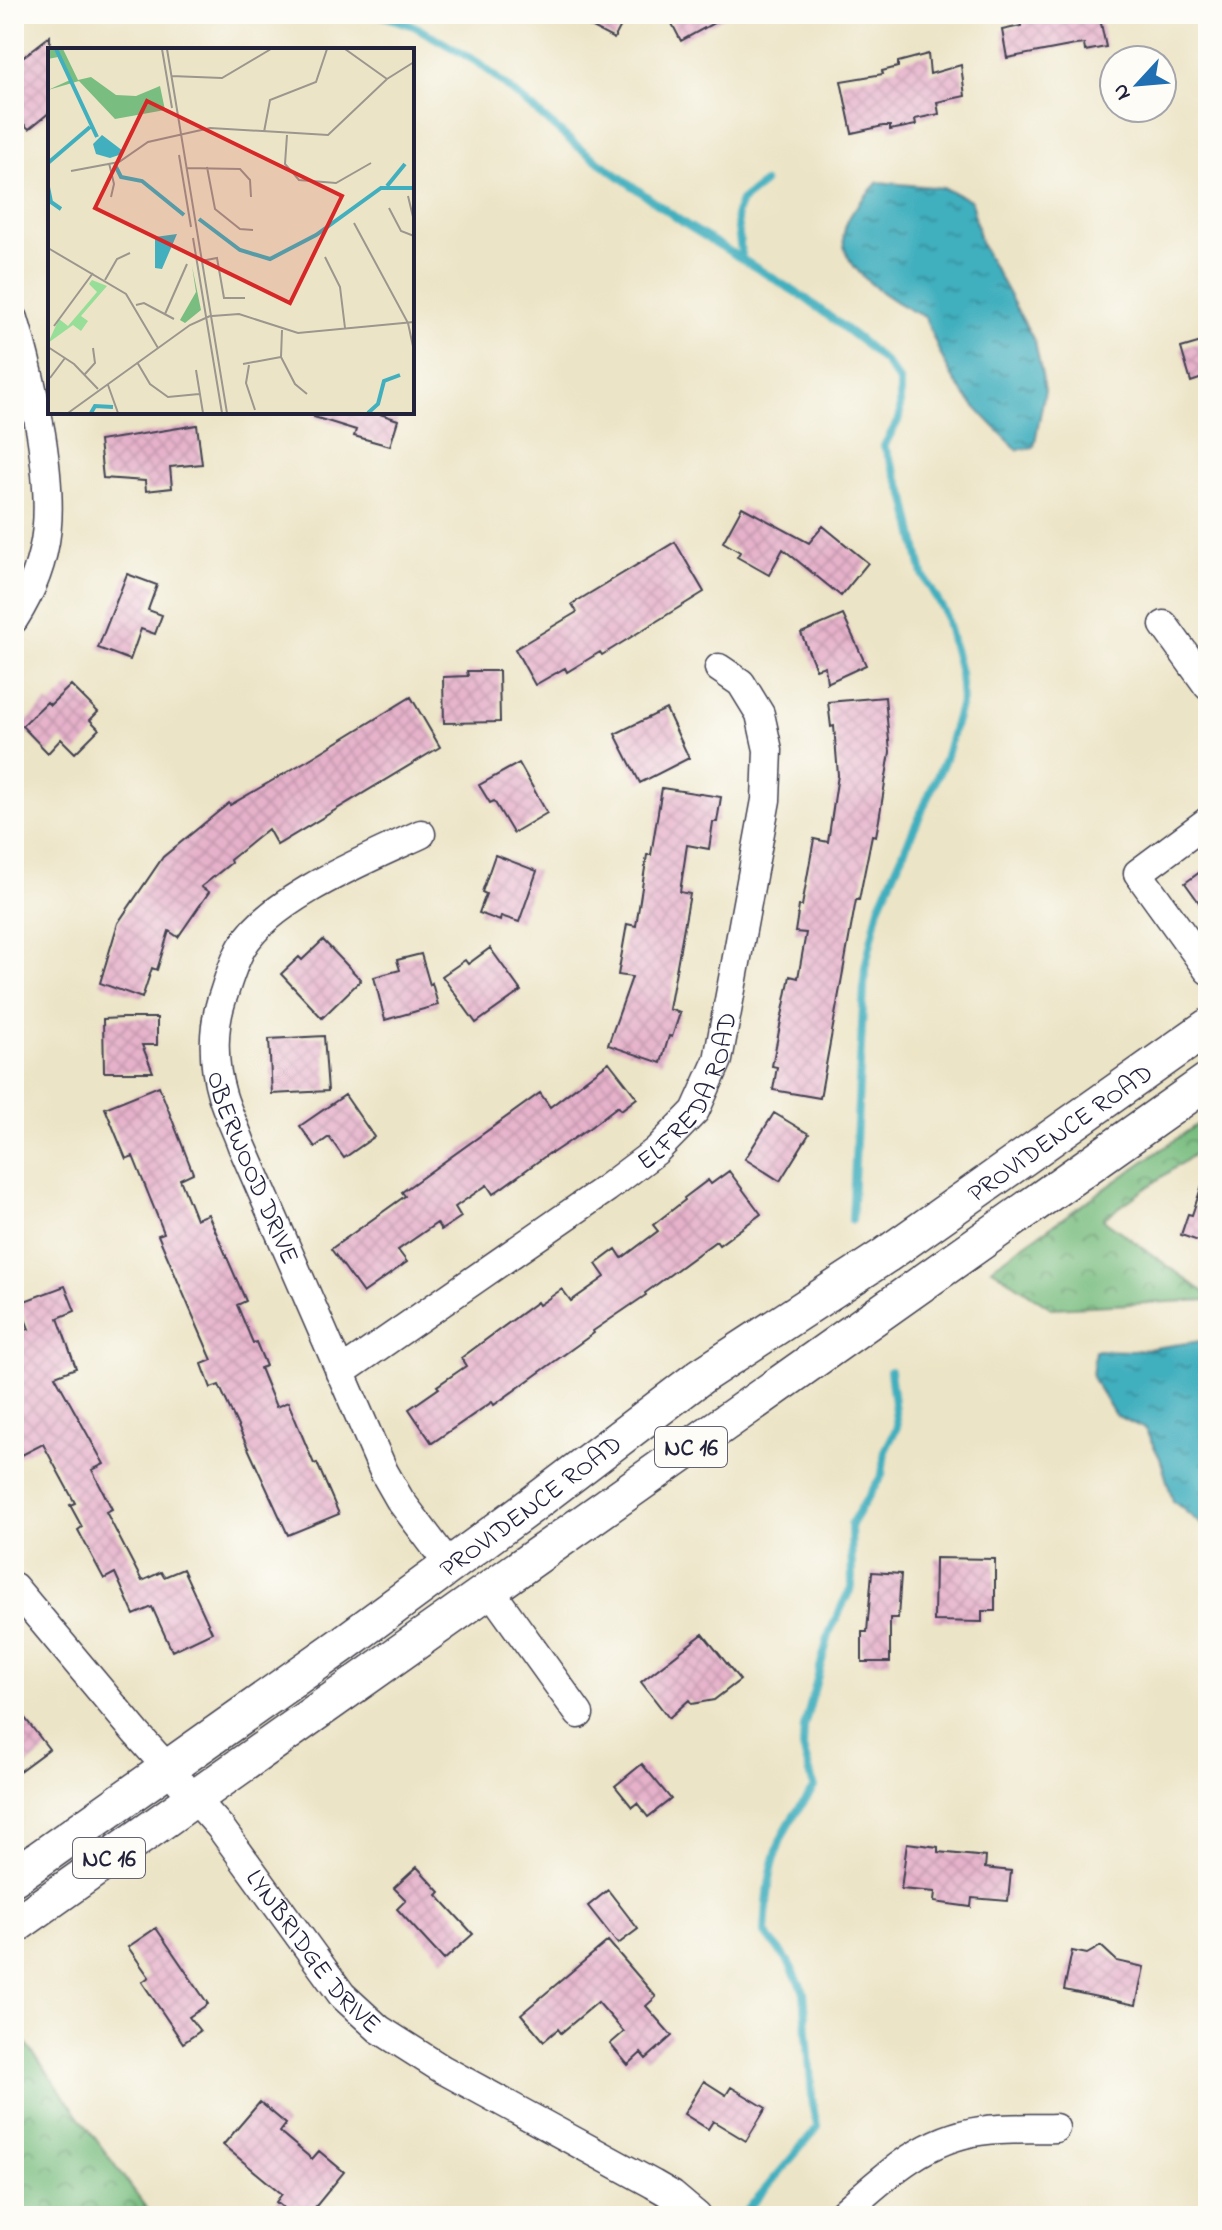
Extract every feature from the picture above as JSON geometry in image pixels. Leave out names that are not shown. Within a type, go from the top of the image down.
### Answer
[{"type":"main road","name":"PROVIDENCE ROAD","points":[[14,1877],[343,1644],[701,1376],[886,1255],[1208,1027]]},
{"type":"main road","name":"PROVIDENCE ROAD","points":[[14,1926],[1208,1081]]},
{"type":"street","points":[[14,319],[39,361],[48,476],[47,534],[39,570],[14,619]]},
{"type":"street","points":[[1164,625],[1208,686]]},
{"type":"street","name":"ELFREDA ROAD","points":[[340,1373],[607,1188],[656,1151],[695,1111],[718,1060],[766,800],[768,750],[760,714],[741,683],[719,668]]},
{"type":"street","points":[[1208,821],[1138,873],[1208,970]]},
{"type":"street","name":"OBERWOOD DRIVE","points":[[421,834],[331,878],[263,922],[243,946],[230,973],[220,1004],[215,1063],[221,1093],[384,1472],[400,1500],[449,1565]]},
{"type":"street","name":"LYNBRIDGE DRIVE","points":[[14,1587],[196,1797],[342,1995],[379,2029],[442,2069],[653,2184],[697,2216]]},
{"type":"street","points":[[490,1590],[579,1714]]},
{"type":"street","points":[[840,2216],[893,2168],[942,2142],[982,2130],[1055,2128]]},
{"type":"green space","points":[[1208,1117],[1208,1144],[1103,1219],[1208,1295],[1208,1300],[1051,1308],[991,1268]]},
{"type":"green space","points":[[14,2027],[152,2216],[14,2216]]},
{"type":"water","points":[[878,182],[943,188],[971,200],[980,242],[1035,342],[1045,390],[1034,447],[1018,450],[993,425],[954,380],[925,317],[885,295],[850,260],[844,246],[846,226],[857,206]]},
{"type":"water","points":[[1208,1340],[1208,1530],[1173,1501],[1160,1458],[1145,1429],[1115,1415],[1092,1377],[1095,1350],[1133,1351]]},
{"type":"building","points":[[566,14],[627,14],[614,39]]},
{"type":"building","points":[[667,14],[730,14],[681,41]]},
{"type":"building","points":[[1020,14],[1099,14],[1105,44],[1085,51],[1084,44],[1007,58],[1002,30],[1021,26]]},
{"type":"building","points":[[50,36],[48,114],[29,129],[14,115],[14,64]]},
{"type":"building","points":[[928,54],[930,74],[961,65],[965,96],[937,102],[939,114],[915,119],[916,125],[890,130],[890,126],[883,126],[852,133],[841,81],[883,74],[882,71],[898,67],[898,62]]},
{"type":"building","points":[[1208,340],[1208,376],[1191,382],[1181,348]]},
{"type":"building","points":[[314,414],[380,414],[398,420],[390,446],[354,436],[356,430],[314,417]]},
{"type":"building","points":[[197,425],[202,464],[170,467],[172,488],[146,491],[145,481],[103,478],[99,441]]},
{"type":"building","points":[[742,507],[809,543],[823,526],[868,563],[841,596],[783,549],[769,575],[737,557],[740,552],[723,542]]},
{"type":"building","points":[[675,542],[704,592],[602,655],[600,652],[567,672],[565,668],[535,685],[515,649],[577,612],[572,604]]},
{"type":"building","points":[[127,574],[157,585],[148,610],[162,615],[155,634],[141,629],[130,660],[98,648]]},
{"type":"building","points":[[843,615],[866,665],[827,683],[825,666],[816,669],[801,633]]},
{"type":"building","points":[[467,671],[499,671],[500,722],[444,723],[443,677],[468,676]]},
{"type":"building","points":[[71,685],[98,712],[90,720],[99,729],[75,753],[61,739],[48,753],[22,726]]},
{"type":"building","points":[[411,697],[440,747],[277,845],[268,829],[230,860],[231,863],[201,887],[209,892],[178,937],[169,931],[157,970],[152,968],[142,998],[100,983],[118,923],[163,857],[229,803],[308,760]]},
{"type":"building","points":[[885,697],[890,752],[879,820],[876,836],[872,835],[859,900],[856,900],[820,1098],[773,1090],[777,1067],[772,1066],[790,976],[798,978],[806,933],[795,932],[799,906],[802,906],[814,839],[828,842],[838,775],[834,726],[831,727],[828,702]]},
{"type":"building","points":[[666,709],[689,758],[640,783],[615,734]]},
{"type":"building","points":[[519,763],[547,813],[513,833],[494,801],[490,803],[479,785]]},
{"type":"building","points":[[662,788],[721,797],[709,849],[687,845],[680,892],[690,894],[669,1009],[680,1013],[661,1063],[608,1045],[632,977],[618,975],[627,924],[636,926]]},
{"type":"building","points":[[495,855],[537,871],[519,922],[501,916],[500,921],[479,913],[486,894],[482,892]]},
{"type":"building","points":[[1208,866],[1208,915],[1185,883]]},
{"type":"building","points":[[323,940],[361,980],[322,1018],[281,974]]},
{"type":"building","points":[[490,948],[521,991],[476,1023],[442,976],[465,960],[468,964]]},
{"type":"building","points":[[421,954],[438,1005],[385,1020],[374,977],[400,970],[397,960]]},
{"type":"building","points":[[157,1018],[157,1045],[142,1045],[153,1072],[104,1072],[103,1019]]},
{"type":"building","points":[[324,1036],[328,1091],[272,1094],[269,1039]]},
{"type":"building","points":[[609,1062],[637,1098],[621,1110],[618,1106],[493,1194],[487,1185],[455,1207],[461,1217],[441,1230],[437,1223],[398,1250],[407,1262],[363,1293],[331,1249],[405,1196],[402,1192],[540,1093],[550,1107]]},
{"type":"building","points":[[159,1086],[193,1173],[180,1179],[196,1219],[208,1214],[246,1301],[237,1305],[266,1366],[260,1368],[276,1407],[288,1402],[339,1514],[288,1535],[219,1385],[211,1388],[202,1364],[212,1360],[158,1235],[164,1233],[133,1156],[126,1159],[105,1108]]},
{"type":"building","points":[[345,1095],[374,1137],[344,1158],[329,1137],[315,1147],[300,1126]]},
{"type":"building","points":[[774,1113],[809,1134],[780,1181],[745,1159]]},
{"type":"building","points":[[729,1171],[761,1214],[719,1245],[716,1241],[494,1405],[492,1402],[432,1443],[409,1409],[466,1366],[461,1358],[537,1302],[539,1305],[562,1289],[571,1301],[605,1277],[596,1264],[616,1249],[622,1258],[658,1231],[653,1225],[684,1198],[708,1180],[711,1184]]},
{"type":"building","points":[[1204,1179],[1208,1180],[1208,1240],[1205,1239],[1204,1243],[1181,1235],[1188,1214],[1192,1215]]},
{"type":"building","points":[[65,1286],[75,1311],[58,1318],[76,1368],[55,1376],[104,1464],[92,1470],[112,1509],[106,1512],[142,1581],[161,1572],[164,1577],[183,1569],[212,1632],[172,1651],[152,1607],[134,1615],[115,1573],[104,1579],[78,1530],[82,1527],[70,1505],[75,1503],[43,1444],[14,1459],[14,1334],[29,1329],[19,1303]]},
{"type":"building","points":[[935,1558],[995,1559],[995,1611],[982,1611],[982,1622],[934,1621]]},
{"type":"building","points":[[872,1572],[901,1574],[898,1618],[890,1618],[890,1662],[862,1662],[862,1632],[867,1632]]},
{"type":"building","points":[[703,1634],[740,1680],[714,1700],[692,1704],[689,1700],[669,1718],[641,1682]]},
{"type":"building","points":[[14,1704],[49,1749],[14,1775]]},
{"type":"building","points":[[642,1764],[671,1799],[648,1817],[637,1803],[632,1807],[615,1786]]},
{"type":"building","points":[[907,1843],[938,1847],[938,1852],[986,1857],[985,1868],[1011,1871],[1008,1901],[972,1898],[971,1907],[934,1902],[935,1892],[901,1889]]},
{"type":"building","points":[[417,1867],[440,1892],[437,1895],[473,1934],[444,1960],[397,1909],[406,1900],[394,1888]]},
{"type":"building","points":[[608,1890],[638,1929],[618,1944],[588,1906]]},
{"type":"building","points":[[156,1928],[208,2004],[189,2017],[200,2031],[183,2043],[142,1982],[149,1977],[128,1947]]},
{"type":"building","points":[[608,1941],[656,1997],[646,2006],[672,2036],[646,2059],[641,2053],[628,2065],[610,2044],[624,2032],[598,2002],[561,2033],[558,2029],[544,2041],[521,2014]]},
{"type":"building","points":[[1101,1946],[1117,1961],[1144,1967],[1136,2005],[1064,1990],[1072,1951],[1087,1954]]},
{"type":"building","points":[[704,2081],[726,2095],[731,2087],[766,2108],[746,2141],[713,2121],[708,2129],[684,2114]]},
{"type":"building","points":[[260,2102],[286,2124],[280,2132],[312,2159],[319,2151],[344,2172],[308,2216],[294,2216],[276,2202],[282,2194],[223,2145]]},
{"type":"waterway","points":[[378,14],[414,26],[479,63],[577,146],[685,224],[805,298],[885,362],[900,382],[900,417],[884,446],[906,498],[923,575],[945,613],[960,673],[962,699],[945,759],[879,907],[865,968],[852,1220]]},
{"type":"waterway","points":[[742,259],[736,213],[741,201],[764,183]]},
{"type":"waterway","points":[[744,2214],[818,2127],[813,2109],[804,1992],[788,1961],[765,1933],[767,1906],[772,1866],[780,1841],[814,1787],[803,1748],[804,1727],[830,1631],[852,1586],[851,1524],[882,1475],[885,1451],[897,1427],[890,1371]]}]
